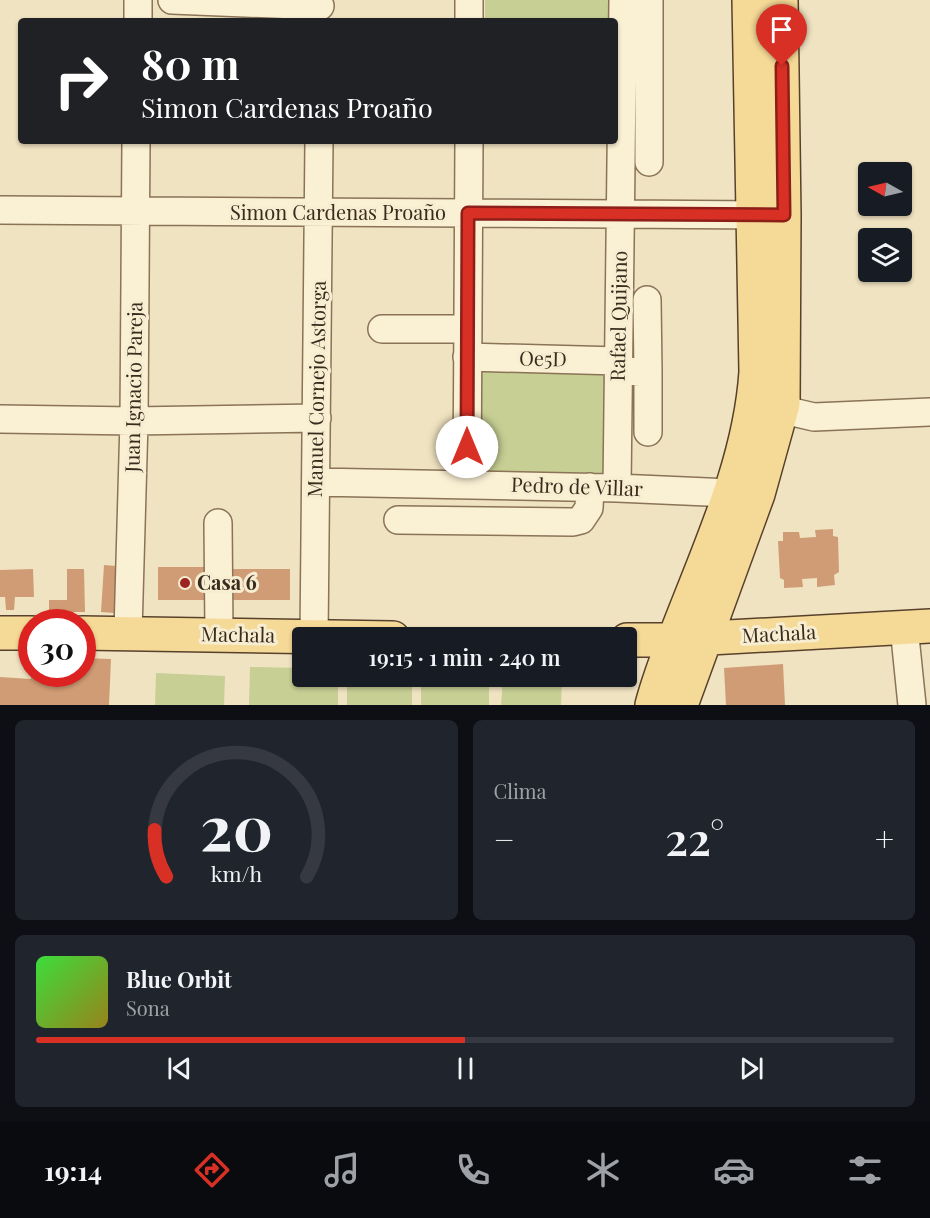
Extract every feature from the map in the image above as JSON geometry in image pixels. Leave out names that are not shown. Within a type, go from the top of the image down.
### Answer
[{"type":"main road","points":[[749,0],[769,215]]},
{"type":"main road","points":[[681,705],[708,639],[758,494],[767,407],[756,372],[769,215],[781,0]]},
{"type":"main road","points":[[652,705],[730,493],[748,436],[767,407]]},
{"type":"main road","name":"Machala","points":[[637,640],[708,639],[917,626]]},
{"type":"main road","points":[[0,633],[18,633]]},
{"type":"main road","name":"Machala","points":[[96,633],[292,636]]},
{"type":"street","points":[[138,0],[138,18]]},
{"type":"street","points":[[172,0],[320,9]]},
{"type":"street","points":[[469,0],[469,18]]},
{"type":"street","points":[[636,13],[649,162]]},
{"type":"street","name":"Rafael Quijano","points":[[617,488],[621,216],[619,74],[636,13]]},
{"type":"street","name":"Juan Ignacio Pareja","points":[[128,633],[134,421],[136,144]]},
{"type":"street","name":"Manuel Cornejo Astorga","points":[[314,627],[319,144]]},
{"type":"street","points":[[467,484],[469,144]]},
{"type":"street","name":"Simon Cardenas Proaño","points":[[0,210],[621,216],[769,215]]},
{"type":"street","points":[[647,300],[648,432]]},
{"type":"street","points":[[382,329],[468,330]]},
{"type":"street","name":"Oe5D","points":[[467,357],[619,366],[648,372]]},
{"type":"street","points":[[767,407],[814,417],[930,412]]},
{"type":"street","points":[[0,419],[134,421],[317,418]]},
{"type":"street","name":"Pedro de Villar","points":[[316,482],[590,487],[730,493]]},
{"type":"street","points":[[398,520],[573,522],[581,520],[588,508],[590,487]]},
{"type":"street","points":[[218,523],[219,634]]},
{"type":"street","points":[[912,705],[917,626]]},
{"type":"green space","points":[[485,0],[609,0],[608,18],[485,18]]},
{"type":"green space","points":[[481,371],[604,373],[604,475],[480,471]]},
{"type":"green space","points":[[250,667],[292,668],[292,687],[338,687],[338,705],[249,705]]},
{"type":"green space","points":[[156,673],[225,676],[224,705],[155,705]]},
{"type":"green space","points":[[347,687],[412,687],[412,705],[347,705]]},
{"type":"green space","points":[[421,687],[489,687],[489,705],[421,705]]},
{"type":"green space","points":[[502,687],[562,687],[561,705],[501,705]]},
{"type":"building","points":[[833,529],[833,536],[838,537],[839,572],[834,575],[835,585],[817,587],[817,578],[802,579],[803,587],[784,588],[784,580],[780,578],[778,541],[783,541],[783,532],[799,532],[800,538],[816,537],[815,530]]},
{"type":"building","points":[[104,565],[116,566],[114,613],[101,612]]},
{"type":"building","name":"Casa 6","points":[[158,567],[213,567],[213,600],[158,600]]},
{"type":"building","points":[[33,569],[34,597],[15,597],[14,610],[6,610],[5,597],[0,597],[0,570]]},
{"type":"building","points":[[67,569],[84,569],[85,609],[49,609],[49,600],[67,600]]},
{"type":"building","points":[[233,569],[290,569],[290,600],[233,600]]},
{"type":"building","points":[[96,658],[111,659],[109,705],[0,705],[0,677],[18,678],[18,687],[96,687]]},
{"type":"building","points":[[783,664],[785,705],[726,705],[724,668]]},
{"type":"place","name":"Casa 6","points":[[185,583]]},
{"type":"route","points":[[467,447],[468,213],[621,216],[784,215],[782,66]]}]
